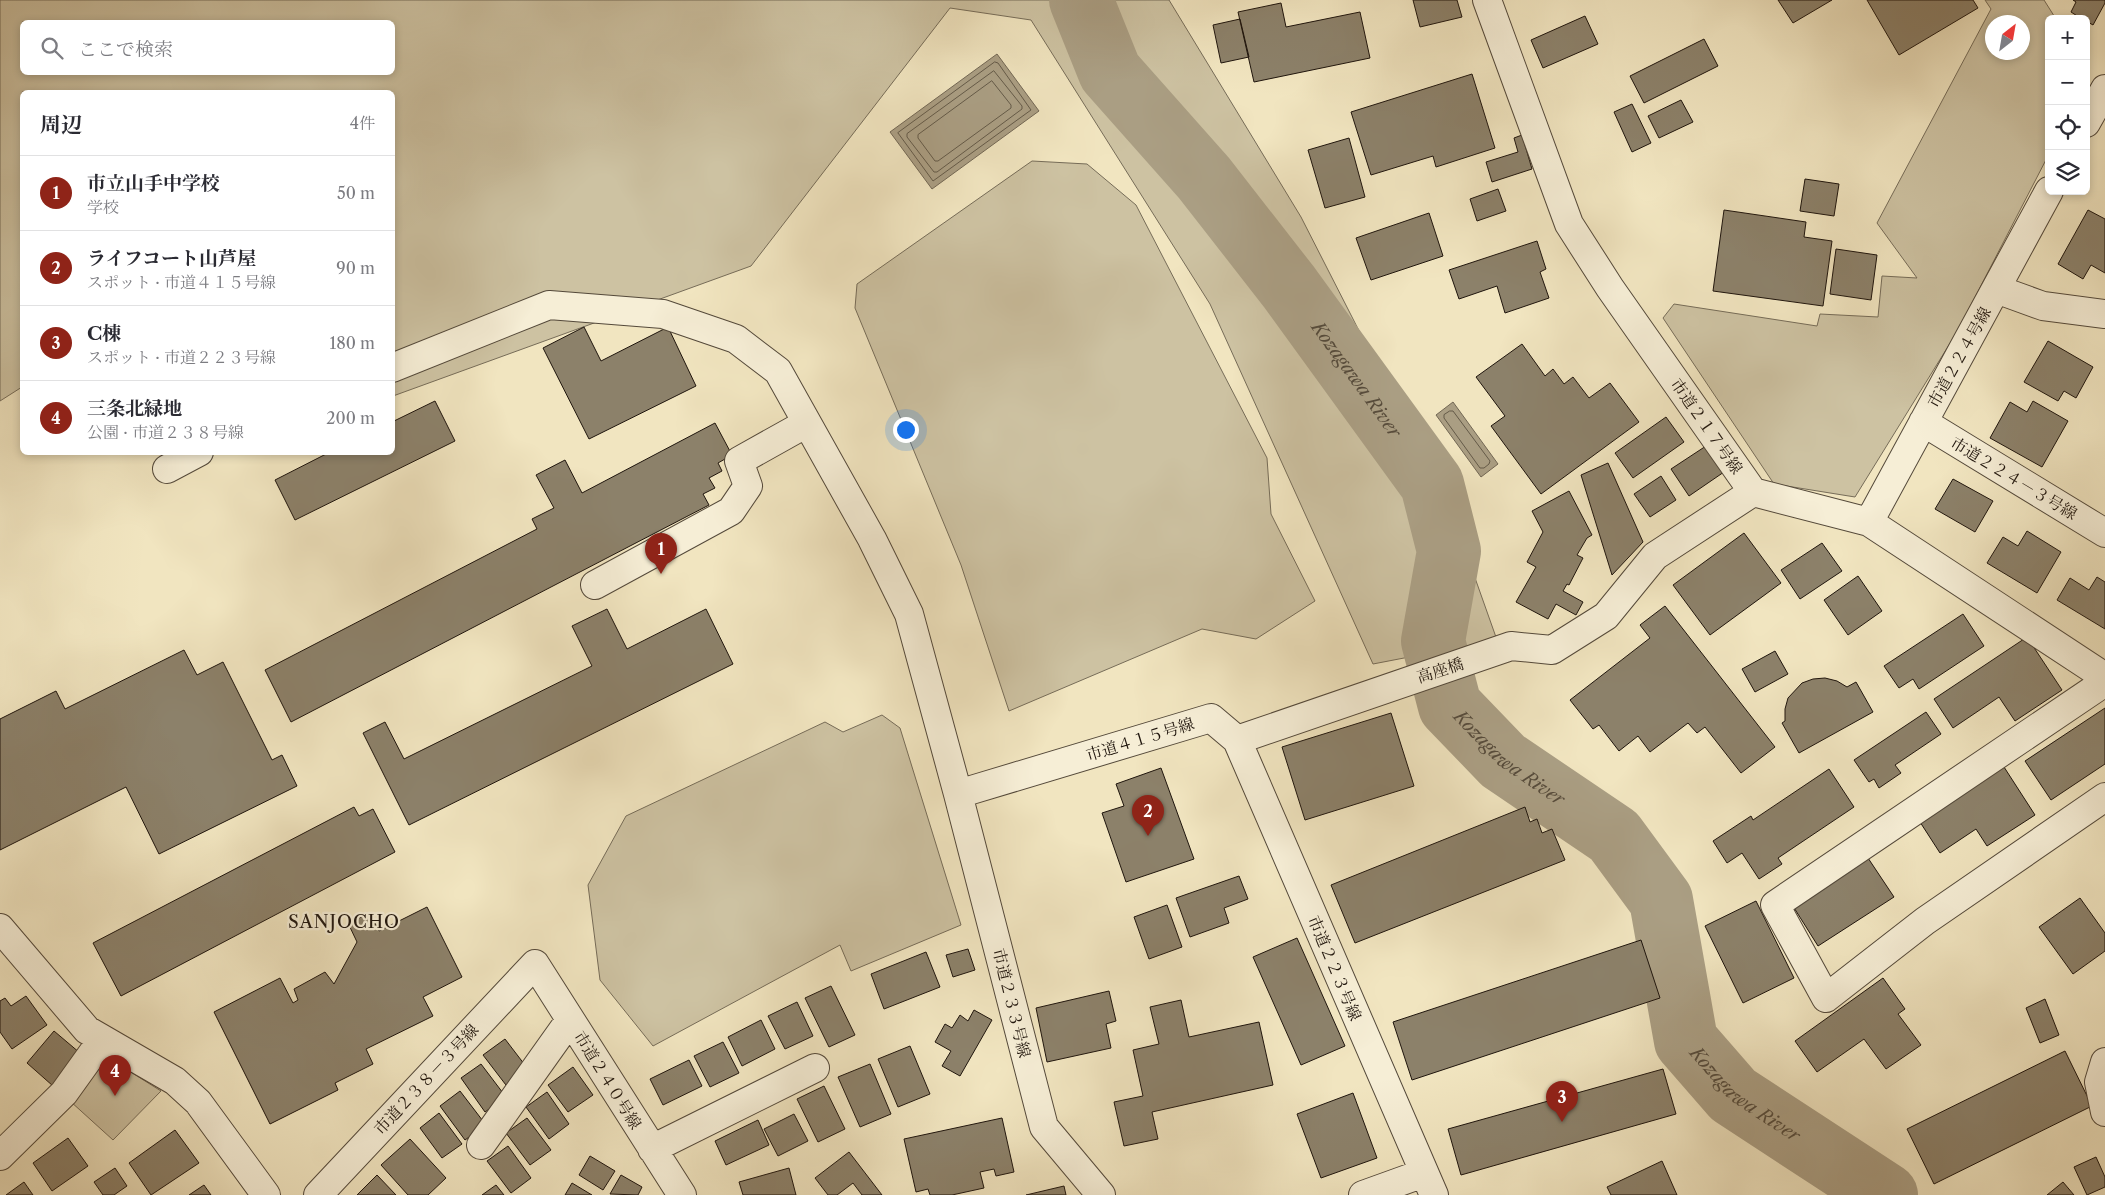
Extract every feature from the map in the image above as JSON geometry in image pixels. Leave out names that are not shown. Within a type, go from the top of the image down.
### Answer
[{"type":"street","name":"市道２１７号線","points":[[1487,0],[1569,224],[1610,288],[1753,492]]},
{"type":"street","points":[[2090,116],[2105,89]]},
{"type":"street","name":"市道２２４号線","points":[[1869,522],[2047,195]]},
{"type":"street","points":[[1996,289],[2043,306],[2105,314]]},
{"type":"street","name":"市道２３３号線","points":[[395,367],[549,305],[663,314],[736,340],[778,371],[872,540],[910,614],[1044,1127],[1101,1195]]},
{"type":"street","name":"市道２２４－３号線","points":[[1923,422],[2105,533]]},
{"type":"street","points":[[595,585],[731,511],[748,486],[739,460],[807,423]]},
{"type":"street","points":[[167,469],[193,455]]},
{"type":"street","points":[[1753,492],[1869,522],[2105,677]]},
{"type":"street","name":"高座橋","points":[[1237,740],[1511,646],[1552,650],[1606,616],[1655,556],[1753,492]]},
{"type":"street","points":[[2105,682],[1775,904],[1826,998],[1925,921],[2105,797]]},
{"type":"street","name":"市道４１５号線","points":[[958,794],[1211,718],[1237,740]]},
{"type":"street","name":"市道２２３号線","points":[[1237,740],[1429,1184]]},
{"type":"street","points":[[0,928],[87,1030],[175,1081],[198,1102],[266,1195]]},
{"type":"street","name":"市道２４０号線","points":[[535,964],[682,1195]]},
{"type":"street","name":"市道２３８－３号線","points":[[318,1195],[535,964]]},
{"type":"street","points":[[481,1144],[570,1020]]},
{"type":"street","points":[[0,1156],[64,1093],[102,1040]]},
{"type":"street","points":[[2105,1062],[2099,1082],[2105,1112]]},
{"type":"street","points":[[652,1149],[815,1068]]},
{"type":"street","points":[[1363,1195],[1429,1184]]},
{"type":"shaded area","points":[[0,0],[1169,0],[1301,217],[1452,513],[1497,640],[1373,664],[1210,304],[1031,20],[950,8],[751,266],[395,395],[395,90],[20,90],[20,388],[0,401]]},
{"type":"shaded area","points":[[1985,0],[2044,0],[2053,15],[2045,15],[2045,162],[1957,332],[1855,497],[1774,484],[1663,318],[1674,304],[1817,326],[1820,314],[1878,317],[1882,276],[1917,278],[1877,223],[1985,20],[1985,60],[2030,60],[2030,15],[1988,15],[1991,9]]},
{"type":"shaded area","points":[[1032,161],[1087,164],[1136,205],[1267,458],[1271,514],[1315,601],[1256,639],[1202,629],[1009,711],[961,565],[855,308],[857,284]]},
{"type":"shaded area","points":[[882,715],[900,728],[961,925],[851,971],[840,945],[653,1046],[600,980],[588,885],[626,816],[825,722],[843,732]]},
{"type":"shaded area","points":[[110,1059],[161,1091],[113,1140],[70,1101],[100,1064]]},
{"type":"water","points":[[997,54],[1039,111],[932,189],[890,132]]},
{"type":"water","points":[[1453,402],[1498,464],[1481,477],[1436,415]]},
{"type":"building","points":[[1413,0],[1457,0],[1462,17],[1420,27]]},
{"type":"building","points":[[1778,0],[1832,0],[1793,23]]},
{"type":"building","points":[[1867,0],[1973,0],[1978,8],[1899,55]]},
{"type":"building","points":[[2073,0],[2105,0],[2093,25],[2090,23],[2090,15],[2076,15],[2071,12],[2076,2]]},
{"type":"building","points":[[1281,3],[1286,27],[1360,12],[1370,58],[1254,82],[1238,12]]},
{"type":"building","points":[[1585,16],[1598,44],[1543,68],[1531,40]]},
{"type":"building","points":[[1240,19],[1249,57],[1221,63],[1213,25]]},
{"type":"building","points":[[1704,39],[1718,66],[1644,103],[1630,76]]},
{"type":"building","points":[[1472,74],[1495,148],[1436,167],[1433,156],[1371,175],[1351,112]]},
{"type":"building","points":[[1681,100],[1693,122],[1659,138],[1648,116]]},
{"type":"building","points":[[1632,104],[1651,143],[1632,152],[1614,112]]},
{"type":"building","points":[[1522,135],[1532,169],[1492,182],[1486,162],[1518,152],[1514,138]]},
{"type":"building","points":[[1349,138],[1365,197],[1325,208],[1308,150]]},
{"type":"building","points":[[1805,179],[1839,184],[1834,216],[1800,211]]},
{"type":"building","points":[[1498,189],[1506,211],[1477,221],[1470,199]]},
{"type":"building","points":[[1724,210],[1806,222],[1804,237],[1832,241],[1823,306],[1713,291]]},
{"type":"building","points":[[2088,210],[2105,219],[2105,273],[2091,265],[2083,279],[2058,264]]},
{"type":"building","points":[[1429,213],[1443,256],[1371,280],[1356,238]]},
{"type":"building","points":[[1537,241],[1546,269],[1540,272],[1549,298],[1505,313],[1497,286],[1459,299],[1449,270]]},
{"type":"building","points":[[1836,249],[1877,255],[1871,300],[1830,294]]},
{"type":"building","points":[[584,327],[601,361],[668,327],[696,386],[589,439],[543,348]]},
{"type":"building","points":[[2048,341],[2093,367],[2076,398],[2064,391],[2058,401],[2024,382]]},
{"type":"building","points":[[1522,344],[1545,376],[1553,369],[1564,384],[1573,377],[1589,398],[1610,383],[1639,422],[1541,494],[1491,426],[1505,416],[1476,377]]},
{"type":"building","points":[[435,401],[455,441],[295,520],[275,480],[324,455],[395,455],[395,421]]},
{"type":"building","points":[[2033,401],[2068,421],[2042,467],[1990,438],[2010,402],[2027,412]]},
{"type":"building","points":[[1666,417],[1684,442],[1633,478],[1615,453]]},
{"type":"building","points":[[715,423],[732,455],[718,463],[722,471],[709,478],[715,488],[703,494],[709,505],[291,722],[265,670],[537,529],[532,519],[554,508],[536,475],[565,460],[582,493]]},
{"type":"building","points":[[1706,446],[1724,472],[1689,496],[1671,469]]},
{"type":"building","points":[[1608,463],[1643,542],[1612,575],[1581,475]]},
{"type":"building","points":[[1661,476],[1676,500],[1650,517],[1634,494]]},
{"type":"building","points":[[1953,479],[1993,501],[1975,532],[1935,509]]},
{"type":"building","points":[[1569,491],[1592,535],[1587,538],[1577,555],[1583,558],[1569,585],[1567,584],[1563,591],[1583,602],[1576,615],[1556,604],[1548,619],[1516,602],[1536,567],[1527,562],[1543,532],[1532,511]]},
{"type":"building","points":[[2027,531],[2061,552],[2037,593],[1987,563],[2003,537],[2018,546]]},
{"type":"building","points":[[1744,533],[1781,583],[1710,635],[1673,585]]},
{"type":"building","points":[[1822,543],[1842,571],[1800,599],[1781,570]]},
{"type":"building","points":[[1858,576],[1882,611],[1848,635],[1824,600]]},
{"type":"building","points":[[2097,577],[2105,582],[2105,629],[2057,600],[2070,578],[2089,590]]},
{"type":"building","points":[[1665,606],[1775,747],[1741,773],[1705,727],[1697,733],[1688,723],[1650,752],[1638,736],[1619,751],[1599,725],[1593,729],[1570,700],[1650,638],[1640,625]]},
{"type":"building","points":[[607,609],[627,649],[706,609],[733,664],[409,825],[363,733],[385,722],[404,759],[592,666],[572,626]]},
{"type":"building","points":[[1963,614],[1984,646],[1919,689],[1913,679],[1899,688],[1884,666]]},
{"type":"building","points":[[2027,637],[2062,690],[2015,721],[1999,697],[1953,728],[1934,699]]},
{"type":"building","points":[[184,650],[197,675],[223,662],[272,760],[282,755],[297,786],[159,854],[126,787],[0,850],[0,719],[56,691],[65,709]]},
{"type":"building","points":[[1775,651],[1788,674],[1755,692],[1742,669]]},
{"type":"building","points":[[1825,678],[1837,681],[1847,687],[1856,682],[1873,712],[1799,753],[1782,723],[1785,721],[1785,709],[1788,698],[1802,683],[1813,679]]},
{"type":"building","points":[[2105,708],[2105,764],[2051,800],[2025,761]]},
{"type":"building","points":[[1926,712],[1941,734],[1895,765],[1901,773],[1879,788],[1874,779],[1869,782],[1854,760]]},
{"type":"building","points":[[1391,713],[1414,786],[1305,820],[1282,747]]},
{"type":"building","points":[[2004,767],[2035,815],[1987,846],[1976,829],[1940,853],[1920,822]]},
{"type":"building","points":[[1161,768],[1194,859],[1126,882],[1102,813],[1124,806],[1116,784]]},
{"type":"building","points":[[1829,769],[1854,807],[1778,858],[1782,864],[1759,879],[1742,853],[1727,863],[1713,841],[1751,816],[1753,820]]},
{"type":"building","points":[[354,807],[359,816],[373,809],[395,852],[121,996],[93,943]]},
{"type":"building","points":[[1525,807],[1530,822],[1537,819],[1542,833],[1552,829],[1565,860],[1355,943],[1331,885]]},
{"type":"building","points":[[1866,855],[1894,897],[1818,946],[1791,903]]},
{"type":"building","points":[[1239,876],[1248,899],[1224,908],[1229,923],[1190,937],[1176,898]]},
{"type":"building","points":[[2080,898],[2105,933],[2105,951],[2073,974],[2039,927]]},
{"type":"building","points":[[1756,901],[1794,978],[1743,1003],[1705,926]]},
{"type":"building","points":[[1167,905],[1182,947],[1149,959],[1134,917]]},
{"type":"building","points":[[427,907],[462,977],[423,997],[433,1016],[366,1049],[373,1064],[335,1083],[338,1090],[270,1124],[214,1012],[280,978],[293,1003],[298,1000],[294,989],[325,972],[334,984],[357,942],[348,923],[370,913],[379,931]]},
{"type":"building","points":[[1297,938],[1345,1046],[1301,1065],[1253,957]]},
{"type":"building","points":[[1641,940],[1660,998],[1412,1080],[1393,1022]]},
{"type":"building","points":[[968,949],[975,970],[953,977],[946,955]]},
{"type":"building","points":[[926,952],[940,987],[884,1009],[871,974]]},
{"type":"building","points":[[1883,978],[1905,1009],[1898,1014],[1921,1045],[1886,1069],[1864,1039],[1817,1072],[1795,1041]]},
{"type":"building","points":[[831,986],[855,1035],[829,1047],[805,998]]},
{"type":"building","points":[[1109,991],[1116,1021],[1106,1024],[1111,1048],[1047,1062],[1036,1008]]},
{"type":"building","points":[[26,996],[47,1025],[12,1049],[0,1032],[0,1001],[5,998],[11,1006]]},
{"type":"building","points":[[2045,999],[2059,1035],[2040,1043],[2026,1008]]},
{"type":"building","points":[[1181,1000],[1189,1037],[1259,1022],[1273,1085],[1152,1112],[1158,1139],[1124,1146],[1114,1102],[1143,1096],[1133,1050],[1159,1044],[1150,1007]]},
{"type":"building","points":[[797,1002],[813,1036],[785,1049],[768,1016]]},
{"type":"building","points":[[974,1010],[992,1020],[960,1076],[942,1066],[951,1051],[935,1042],[945,1024],[952,1028],[960,1015],[968,1021]]},
{"type":"building","points":[[761,1020],[775,1049],[742,1066],[728,1037]]},
{"type":"building","points":[[54,1031],[80,1053],[53,1086],[27,1063]]},
{"type":"building","points":[[505,1039],[531,1073],[509,1089],[483,1055]]},
{"type":"building","points":[[723,1042],[739,1073],[710,1087],[694,1056]]},
{"type":"building","points":[[910,1046],[930,1094],[898,1107],[878,1059]]},
{"type":"building","points":[[2065,1051],[2092,1106],[1934,1184],[1907,1129]]},
{"type":"building","points":[[689,1060],[702,1086],[663,1105],[650,1079]]},
{"type":"building","points":[[481,1064],[506,1097],[485,1112],[461,1078]]},
{"type":"building","points":[[870,1064],[891,1114],[860,1127],[838,1077]]},
{"type":"building","points":[[573,1067],[593,1095],[568,1112],[548,1085]]},
{"type":"building","points":[[1663,1069],[1676,1114],[1461,1175],[1448,1129]]},
{"type":"building","points":[[824,1086],[845,1129],[818,1142],[797,1099]]},
{"type":"building","points":[[460,1091],[486,1125],[465,1140],[440,1106]]},
{"type":"building","points":[[547,1092],[569,1124],[549,1139],[526,1107]]},
{"type":"building","points":[[1353,1093],[1377,1158],[1321,1178],[1297,1114]]},
{"type":"building","points":[[439,1113],[462,1144],[442,1158],[420,1128]]},
{"type":"building","points":[[794,1114],[808,1141],[778,1156],[764,1129]]},
{"type":"building","points":[[527,1118],[551,1150],[530,1165],[506,1133]]},
{"type":"building","points":[[1002,1118],[1014,1172],[996,1176],[994,1169],[980,1172],[984,1188],[952,1195],[930,1195],[928,1189],[916,1192],[904,1139]]},
{"type":"building","points":[[758,1120],[769,1145],[726,1165],[715,1141]]},
{"type":"building","points":[[175,1130],[199,1163],[151,1195],[129,1163]]},
{"type":"building","points":[[68,1138],[88,1166],[52,1191],[33,1163]]},
{"type":"building","points":[[410,1139],[446,1178],[428,1195],[408,1195],[381,1165]]},
{"type":"building","points":[[508,1146],[531,1178],[511,1193],[487,1161]]},
{"type":"building","points":[[849,1152],[882,1195],[862,1195],[853,1183],[837,1195],[828,1195],[815,1178]]},
{"type":"building","points":[[590,1156],[615,1171],[603,1190],[579,1175]]},
{"type":"building","points":[[2096,1157],[2105,1177],[2105,1187],[2087,1195],[2074,1167]]},
{"type":"building","points":[[1662,1161],[1677,1195],[1611,1195],[1607,1187]]},
{"type":"building","points":[[115,1168],[127,1186],[114,1195],[103,1195],[94,1182]]},
{"type":"building","points":[[789,1168],[796,1195],[743,1195],[739,1182]]},
{"type":"building","points":[[377,1175],[396,1195],[357,1195]]},
{"type":"building","points":[[621,1175],[642,1187],[638,1195],[610,1194]]},
{"type":"building","points":[[24,1182],[33,1195],[6,1195]]},
{"type":"building","points":[[2063,1182],[2074,1195],[2047,1195]]},
{"type":"building","points":[[572,1183],[592,1195],[565,1195]]},
{"type":"building","points":[[204,1185],[211,1195],[189,1195]]},
{"type":"building","points":[[496,1185],[504,1195],[482,1195]]},
{"type":"building","points":[[1064,1186],[1066,1195],[1026,1195]]},
{"type":"waterway","name":"Kozagawa River","points":[[1081,0],[1110,72],[1204,178],[1289,287],[1432,484],[1449,551],[1433,641],[1450,706],[1503,761],[1614,836],[1661,900],[1686,1041],[1733,1095],[1886,1195]]},
{"type":"place","name":"市立山手中学校","points":[[661,574]]},
{"type":"place","name":"ライフコート山芦屋","points":[[1148,836]]},
{"type":"place","name":"三条北緑地","points":[[115,1096]]},
{"type":"place","name":"C棟","points":[[1562,1122]]},
{"type":"district","name":"SANJOCHO","points":[[344,922]]}]
